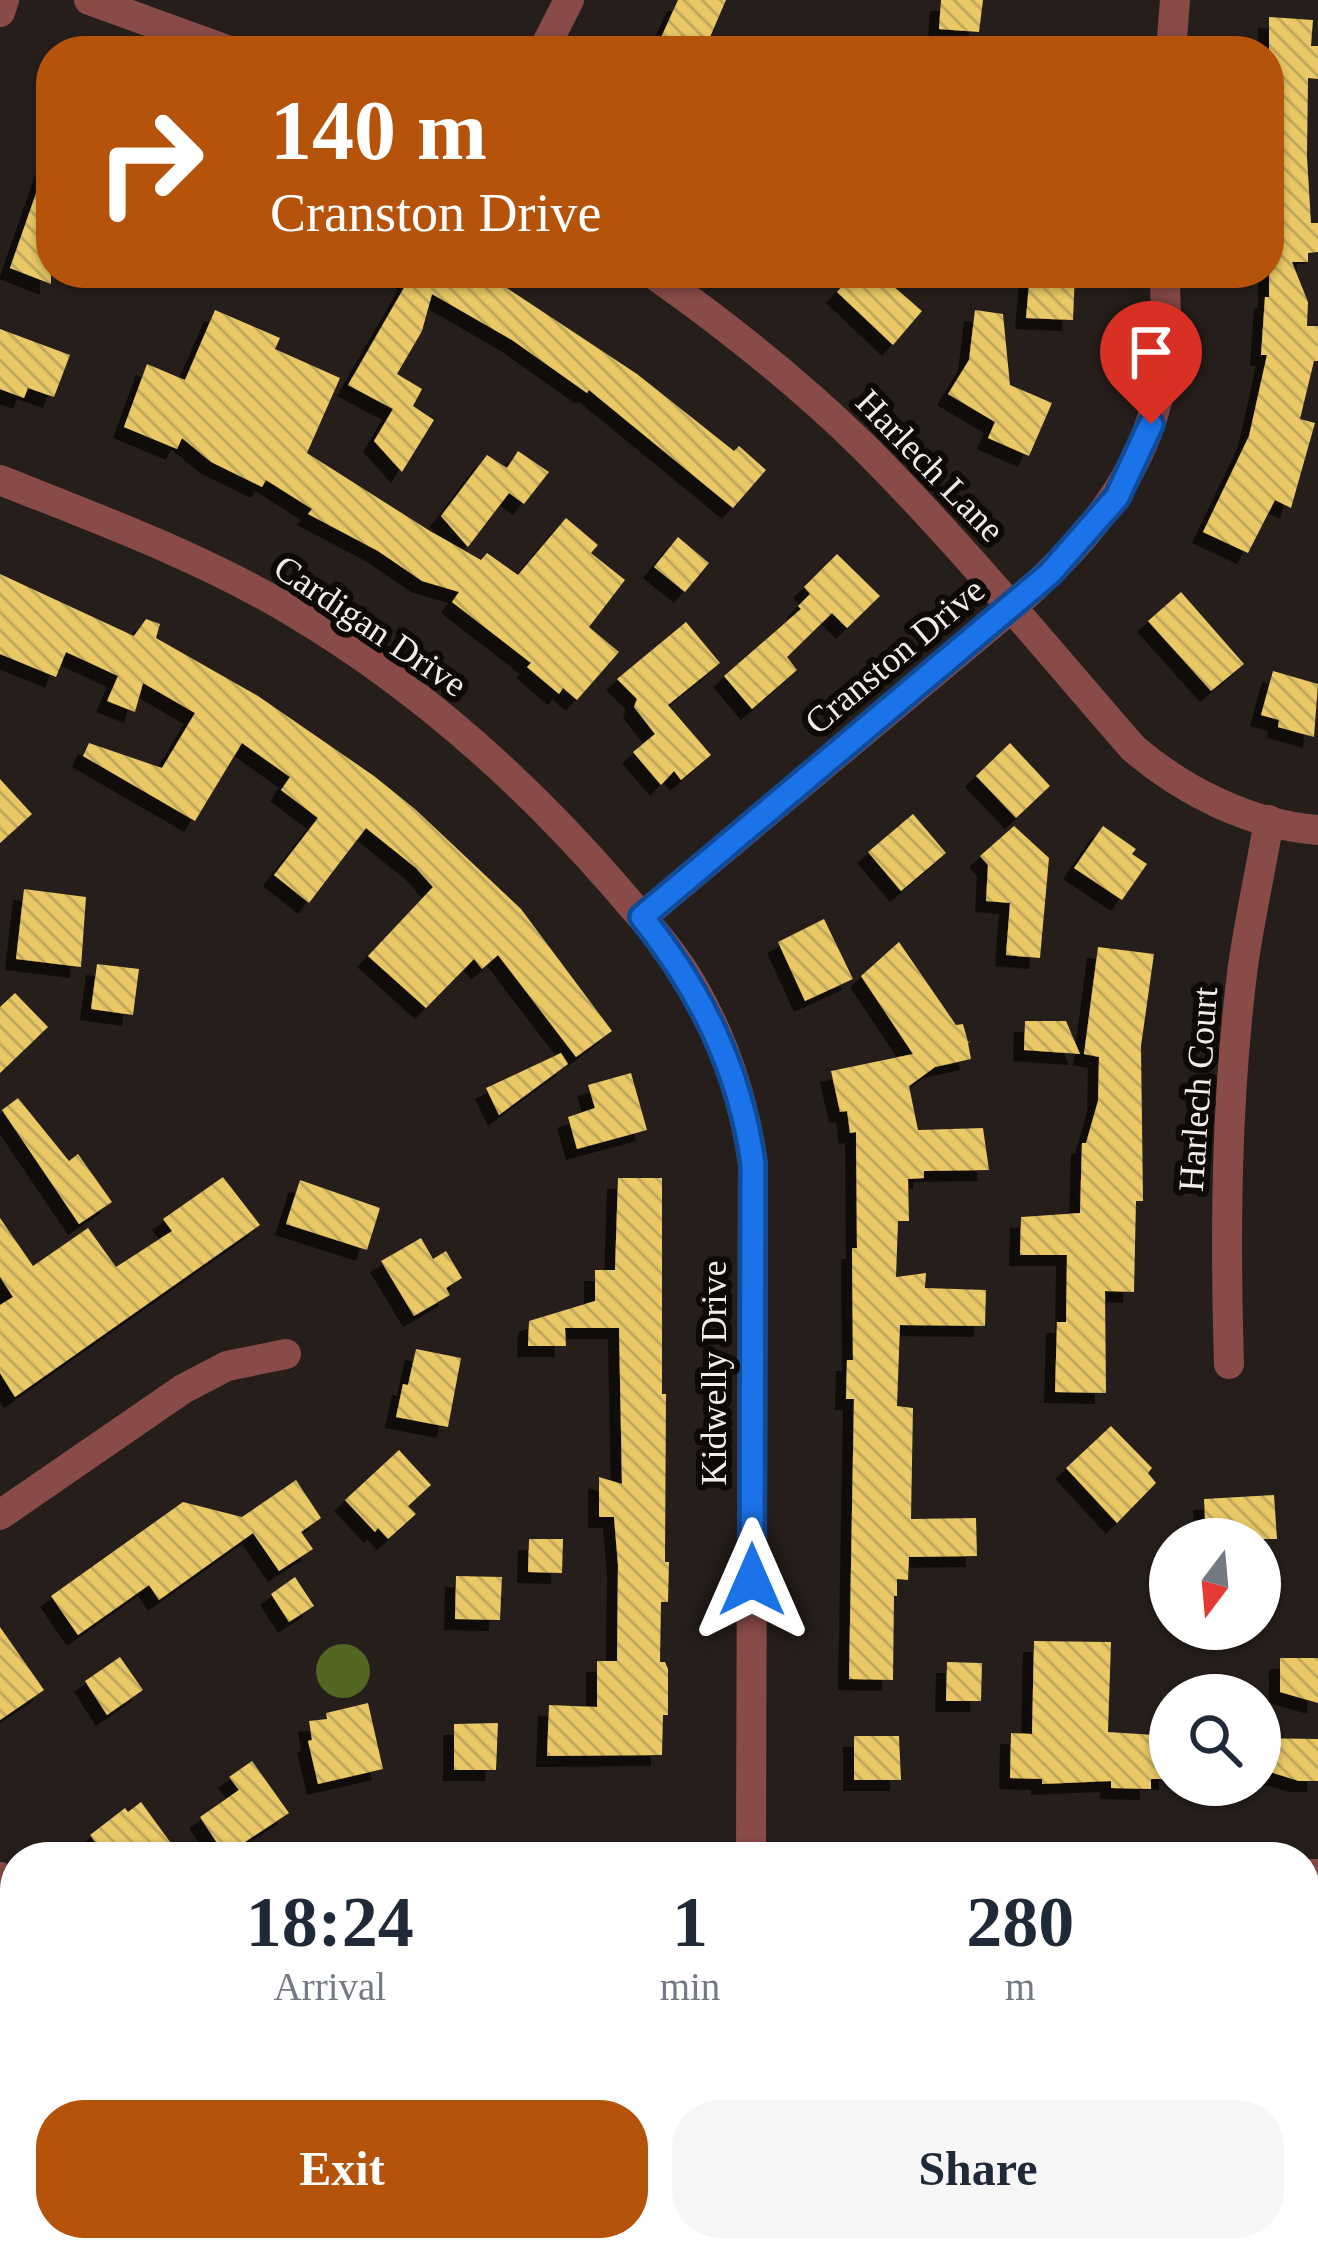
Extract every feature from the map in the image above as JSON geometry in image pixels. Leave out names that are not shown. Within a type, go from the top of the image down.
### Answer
[{"type":"street","points":[[0,12],[4,0]]},
{"type":"street","points":[[89,0],[189,36]]},
{"type":"street","points":[[551,36],[569,0]]},
{"type":"street","points":[[1172,36],[1175,0]]},
{"type":"street","name":"Harlech Lane","points":[[672,288],[787,376],[861,444],[1132,748],[1193,793],[1270,820],[1318,830]]},
{"type":"street","name":"Cranston Drive","points":[[642,917],[1011,608],[1097,523],[1139,454],[1151,424],[1165,364],[1166,288]]},
{"type":"street","name":"Cardigan Drive","points":[[0,480],[145,537],[289,609],[404,685],[495,762],[642,917]]},
{"type":"street","name":"Harlech Court","points":[[1229,1364],[1226,1281],[1232,1083],[1244,964],[1270,820]]},
{"type":"street","name":"Kidwelly Drive","points":[[642,917],[693,986],[725,1053],[740,1095],[753,1164],[751,1842]]},
{"type":"street","points":[[0,1515],[183,1389],[227,1366],[286,1354]]},
{"type":"shaded area","points":[[343,1644],[362,1652],[370,1671],[362,1690],[343,1698],[324,1690],[316,1671],[324,1652]]},
{"type":"building","points":[[678,0],[726,0],[710,36],[662,36]]},
{"type":"building","points":[[941,0],[983,0],[979,32],[939,29]]},
{"type":"building","points":[[1269,17],[1313,20],[1311,46],[1318,46],[1318,79],[1308,78],[1307,157],[1311,223],[1318,223],[1318,252],[1308,253],[1308,262],[1292,262],[1308,302],[1307,326],[1318,326],[1318,361],[1314,361],[1300,419],[1315,423],[1291,508],[1275,500],[1248,553],[1203,532],[1249,436],[1267,355],[1261,355],[1265,297],[1269,297],[1269,288],[1284,288],[1284,36],[1269,36]]},
{"type":"building","points":[[36,193],[36,278],[10,268]]},
{"type":"building","points":[[404,288],[507,288],[637,374],[734,451],[739,446],[766,470],[733,508],[589,390],[587,393],[512,340],[432,294],[422,331],[397,374],[422,389],[413,406],[434,420],[402,472],[374,441],[393,409],[348,385]]},
{"type":"building","points":[[841,288],[895,288],[922,311],[893,345],[837,292]]},
{"type":"building","points":[[1029,288],[1074,288],[1073,320],[1026,318]]},
{"type":"building","points":[[215,310],[280,338],[275,349],[340,378],[307,453],[430,531],[481,560],[487,553],[518,575],[566,518],[598,545],[591,553],[625,580],[589,627],[619,652],[577,700],[563,688],[559,694],[527,667],[531,663],[452,602],[459,592],[422,581],[308,514],[312,509],[266,480],[262,487],[211,462],[182,438],[177,449],[124,427],[147,364],[185,380]]},
{"type":"building","points":[[975,310],[1003,314],[1010,385],[1052,403],[1029,456],[988,438],[995,422],[948,394],[969,360]]},
{"type":"building","points":[[0,329],[70,355],[54,397],[28,388],[24,398],[0,389]]},
{"type":"building","points":[[518,451],[549,472],[524,504],[509,493],[468,547],[441,516],[487,455],[507,468]]},
{"type":"building","points":[[678,537],[709,563],[685,592],[654,567]]},
{"type":"building","points":[[837,554],[880,596],[847,628],[832,613],[787,657],[797,670],[752,709],[724,676],[801,609],[798,606],[810,594],[804,587]]},
{"type":"building","points":[[0,574],[134,636],[146,619],[160,624],[156,638],[258,696],[374,776],[521,909],[612,1031],[576,1057],[498,955],[482,969],[474,959],[426,1008],[368,956],[433,887],[366,828],[309,903],[274,875],[318,818],[281,790],[290,777],[242,743],[195,821],[83,756],[89,743],[162,768],[195,713],[143,683],[135,712],[107,701],[118,676],[66,652],[56,677],[0,654]]},
{"type":"building","points":[[1181,592],[1244,664],[1211,691],[1148,621]]},
{"type":"building","points":[[686,622],[720,663],[668,705],[711,755],[681,780],[674,771],[661,785],[633,752],[655,734],[634,707],[637,699],[617,679]]},
{"type":"building","points":[[1273,671],[1318,684],[1314,737],[1278,727],[1279,720],[1261,715]]},
{"type":"building","points":[[1010,743],[1050,786],[1016,818],[976,776]]},
{"type":"building","points":[[0,779],[32,814],[0,843]]},
{"type":"building","points":[[913,814],[946,853],[901,891],[868,852]]},
{"type":"building","points":[[1014,826],[1049,858],[1040,958],[1006,955],[1010,903],[986,901],[988,865],[980,856]]},
{"type":"building","points":[[1103,826],[1136,849],[1132,854],[1147,864],[1122,900],[1074,868]]},
{"type":"building","points":[[24,889],[86,897],[81,967],[16,959]]},
{"type":"building","points":[[824,919],[853,979],[805,1001],[778,942]]},
{"type":"building","points":[[899,942],[971,1041],[971,1059],[935,1067],[909,1086],[918,1130],[983,1128],[989,1170],[924,1171],[924,1178],[908,1179],[909,1221],[898,1221],[896,1277],[926,1273],[925,1288],[986,1290],[985,1326],[900,1325],[897,1406],[913,1408],[911,1519],[976,1518],[977,1556],[909,1557],[908,1580],[897,1579],[894,1596],[893,1680],[849,1679],[854,1399],[846,1399],[847,1360],[853,1360],[856,1132],[850,1133],[847,1111],[840,1112],[831,1071],[913,1054],[861,976]]},
{"type":"building","points":[[1098,947],[1154,954],[1141,1046],[1143,1201],[1136,1201],[1134,1292],[1105,1291],[1106,1393],[1055,1392],[1057,1322],[1066,1322],[1067,1255],[1020,1255],[1021,1217],[1080,1213],[1082,1143],[1086,1143],[1098,1101],[1099,1057],[1084,1054]]},
{"type":"building","points":[[97,964],[139,969],[133,1015],[91,1009]]},
{"type":"building","points":[[15,993],[48,1027],[0,1073],[0,1007]]},
{"type":"building","points":[[1025,1021],[1066,1021],[1080,1054],[1024,1050]]},
{"type":"building","points":[[561,1053],[568,1064],[499,1115],[486,1088]]},
{"type":"building","points":[[631,1073],[647,1130],[577,1149],[568,1117],[595,1108],[588,1085]]},
{"type":"building","points":[[18,1098],[69,1161],[78,1154],[112,1202],[79,1224],[2,1110]]},
{"type":"building","points":[[223,1177],[260,1225],[15,1397],[0,1373],[0,1305],[13,1297],[0,1277],[0,1218],[33,1266],[88,1228],[116,1267],[172,1231],[163,1219]]},
{"type":"building","points":[[618,1178],[662,1178],[665,1562],[669,1562],[668,1602],[661,1602],[660,1662],[668,1669],[668,1715],[663,1715],[662,1755],[547,1756],[549,1705],[597,1707],[597,1661],[617,1661],[614,1517],[599,1517],[599,1477],[622,1484],[619,1328],[565,1328],[566,1346],[528,1346],[529,1321],[595,1301],[595,1270],[615,1270]]},
{"type":"building","points":[[300,1180],[380,1208],[367,1250],[286,1224]]},
{"type":"building","points":[[421,1238],[433,1259],[446,1251],[462,1278],[446,1288],[450,1295],[414,1316],[381,1261]]},
{"type":"building","points":[[416,1349],[461,1358],[448,1427],[396,1417]]},
{"type":"building","points":[[1111,1426],[1152,1468],[1148,1473],[1156,1483],[1117,1523],[1066,1468]]},
{"type":"building","points":[[399,1450],[431,1485],[408,1506],[416,1514],[388,1539],[345,1500]]},
{"type":"building","points":[[296,1480],[321,1518],[301,1532],[313,1549],[279,1571],[253,1533],[159,1600],[149,1585],[78,1635],[51,1596],[183,1502],[242,1517]]},
{"type":"building","points":[[1274,1495],[1276,1518],[1205,1518],[1204,1499]]},
{"type":"building","points":[[529,1539],[563,1539],[562,1573],[528,1572]]},
{"type":"building","points":[[456,1576],[502,1577],[500,1620],[455,1619]]},
{"type":"building","points":[[295,1577],[314,1606],[289,1622],[271,1594]]},
{"type":"building","points":[[0,1627],[44,1690],[0,1720]]},
{"type":"building","points":[[1034,1641],[1111,1642],[1108,1732],[1149,1735],[1149,1789],[1111,1788],[1111,1781],[1042,1784],[1042,1779],[1010,1778],[1011,1733],[1032,1734]]},
{"type":"building","points":[[120,1657],[143,1690],[107,1715],[85,1681]]},
{"type":"building","points":[[1280,1658],[1318,1658],[1318,1703],[1281,1692]]},
{"type":"building","points":[[947,1662],[982,1663],[981,1701],[946,1701]]},
{"type":"building","points":[[368,1703],[383,1769],[318,1784],[308,1741],[312,1740],[309,1721]]},
{"type":"building","points":[[498,1723],[496,1770],[454,1770],[454,1724]]},
{"type":"building","points":[[854,1736],[899,1736],[901,1780],[854,1780]]},
{"type":"building","points":[[1281,1738],[1318,1739],[1318,1781],[1281,1775]]},
{"type":"building","points":[[252,1761],[289,1813],[245,1842],[216,1842],[200,1817],[239,1790],[229,1777]]},
{"type":"building","points":[[141,1802],[170,1842],[95,1842],[90,1835],[125,1808],[128,1812]]},
{"type":"route","points":[[752,1580],[753,1164],[748,1133],[725,1053],[693,986],[642,917],[1050,573],[1117,497],[1151,424]]}]
